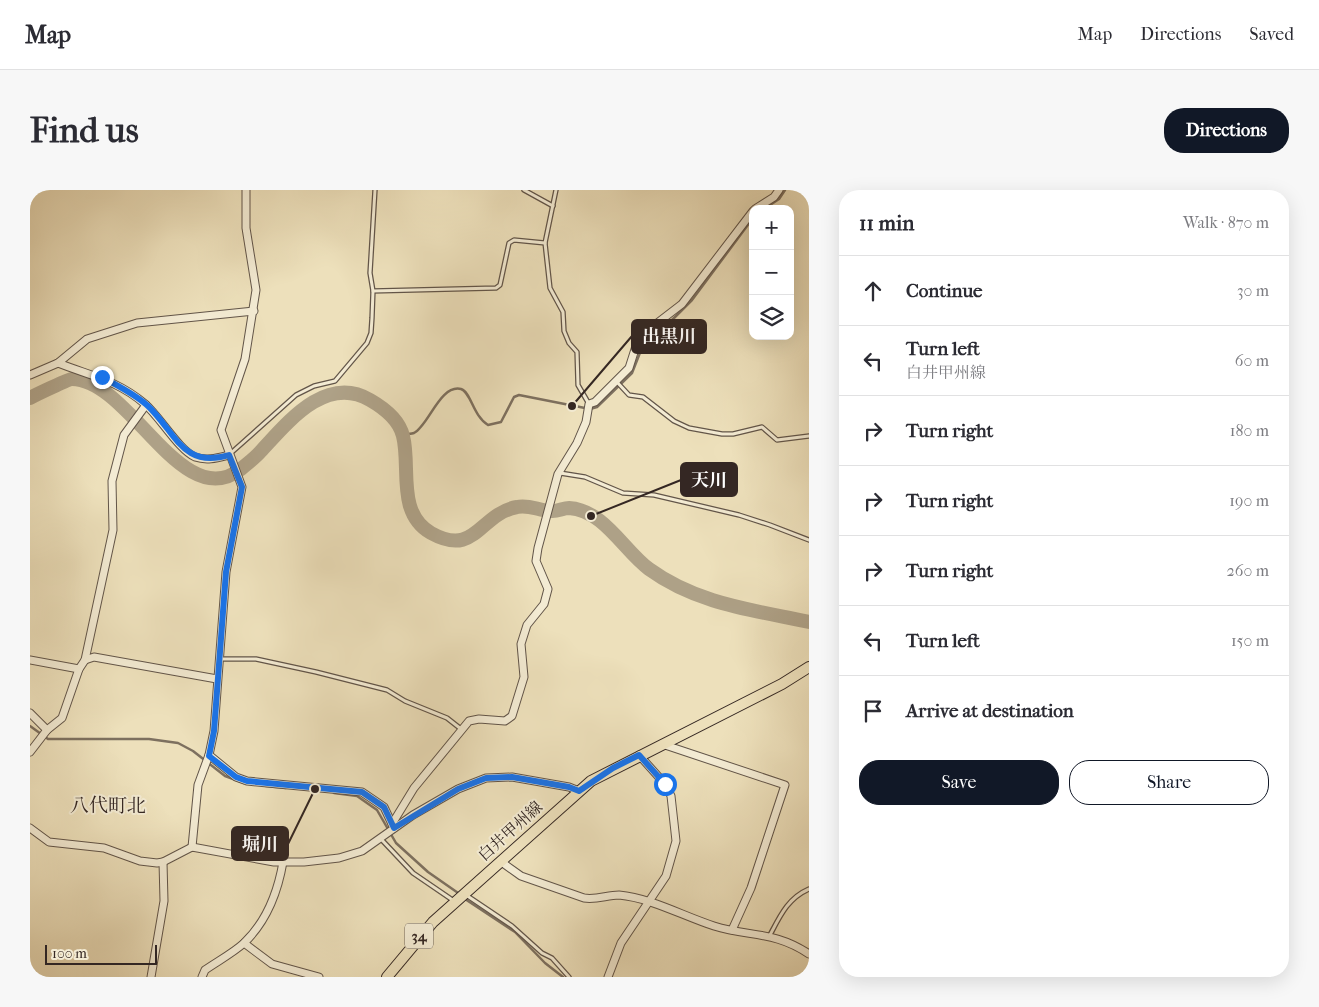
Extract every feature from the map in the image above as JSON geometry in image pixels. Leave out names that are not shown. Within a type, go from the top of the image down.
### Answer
[{"type":"main road","name":"白井甲州線","points":[[387,977],[420,935],[460,896],[579,791],[613,768],[782,684],[809,667]]},
{"type":"street","points":[[192,847],[198,785],[208,757],[214,731],[226,572],[242,487],[221,430],[245,359],[254,311],[256,290],[246,228],[246,190]]},
{"type":"street","points":[[762,205],[774,197],[779,190]]},
{"type":"street","points":[[393,827],[414,788],[444,754],[469,721],[505,721],[512,716],[524,677],[521,644],[527,625],[544,604],[548,589],[536,561],[560,473],[577,443],[589,404],[595,402],[629,368],[636,346],[643,334],[682,304],[749,217]]},
{"type":"street","points":[[30,375],[58,363],[87,339],[137,323],[254,311]]},
{"type":"street","points":[[58,363],[102,377],[164,422],[183,448],[194,456],[213,460],[229,455]]},
{"type":"street","points":[[30,752],[47,731],[62,718],[79,669],[85,660],[113,530],[112,481],[127,429],[144,407]]},
{"type":"street","points":[[85,660],[94,657],[217,679]]},
{"type":"street","points":[[30,660],[79,669]]},
{"type":"street","points":[[30,713],[47,731]]},
{"type":"street","points":[[662,744],[785,784],[751,888],[732,930]]},
{"type":"street","points":[[608,977],[621,943],[666,876],[676,841],[670,796],[665,784],[639,755]]},
{"type":"street","points":[[208,757],[236,777],[247,781],[362,792],[384,807],[393,827]]},
{"type":"street","points":[[30,828],[49,842],[104,848],[140,860],[163,862],[192,847],[283,862],[346,856],[362,851],[382,838],[393,827],[458,789],[486,778],[512,777],[569,787],[579,791]]},
{"type":"street","points":[[500,861],[521,876],[584,898],[594,900],[620,895],[649,902],[716,926],[770,935],[790,943],[809,954]]},
{"type":"street","points":[[151,977],[164,901],[163,862]]},
{"type":"street","points":[[202,977],[205,970],[244,943],[262,921],[280,883],[283,862]]},
{"type":"street","points":[[244,943],[272,964],[319,977]]},
{"type":"lane","points":[[229,455],[296,395],[314,386],[334,381],[361,351],[371,333],[373,291],[370,273],[375,190]]},
{"type":"lane","points":[[524,190],[553,206]]},
{"type":"lane","points":[[556,190],[545,243],[550,288],[563,312],[564,331],[569,343],[577,352],[578,385],[589,404]]},
{"type":"lane","points":[[373,291],[496,288],[500,285],[509,243],[514,240],[545,243]]},
{"type":"lane","points":[[616,381],[629,395],[643,397],[674,421],[698,431],[733,434],[756,426],[762,426],[777,440],[809,436]]},
{"type":"lane","points":[[560,473],[585,478],[623,493],[654,496],[739,515],[809,540]]},
{"type":"lane","points":[[218,660],[256,660],[316,672],[387,690],[405,701],[447,718],[462,729]]},
{"type":"lane","points":[[382,838],[413,873],[460,896],[552,958],[569,977]]},
{"type":"lane","points":[[770,935],[783,910],[793,898],[809,889]]},
{"type":"waterway","points":[[770,205],[779,199],[785,190]]},
{"type":"waterway","points":[[403,435],[414,433],[419,429],[441,399],[454,389],[464,391],[479,416],[488,425],[501,422],[514,397],[519,395],[590,409],[597,407],[632,373],[645,340],[670,322],[692,300],[749,223]]},
{"type":"waterway","points":[[30,398],[72,379],[94,385],[115,400],[177,461],[198,474],[219,478],[241,469],[283,427],[309,405],[323,397],[338,393],[354,394],[370,400],[381,407],[398,424],[405,448],[409,502],[413,514],[420,524],[431,533],[446,539],[458,540],[468,538],[504,511],[521,506],[547,511],[569,508],[581,510],[603,523],[640,561],[667,581],[706,598],[726,604],[809,622]]},
{"type":"waterway","points":[[30,726],[48,739],[149,739],[178,743],[193,751],[225,776],[244,783]]},
{"type":"waterway","points":[[266,786],[286,788]]},
{"type":"waterway","points":[[334,793],[357,796],[377,810],[396,843],[428,872],[461,895]]},
{"type":"waterway","points":[[465,899],[515,932],[545,963],[563,977]]},
{"type":"place","name":"出黒川","points":[[572,406]]},
{"type":"place","name":"天川","points":[[591,516]]},
{"type":"place","name":"堀川","points":[[315,789]]},
{"type":"district","name":"八代町北","points":[[108,806]]},
{"type":"route","points":[[102,377],[146,404],[164,422],[183,448],[194,456],[213,460],[229,455],[242,487],[226,572],[214,731],[209,756],[236,777],[247,781],[362,792],[375,798],[384,807],[394,828],[458,789],[486,778],[512,777],[569,787],[579,791],[613,768],[639,755],[665,784]]}]
